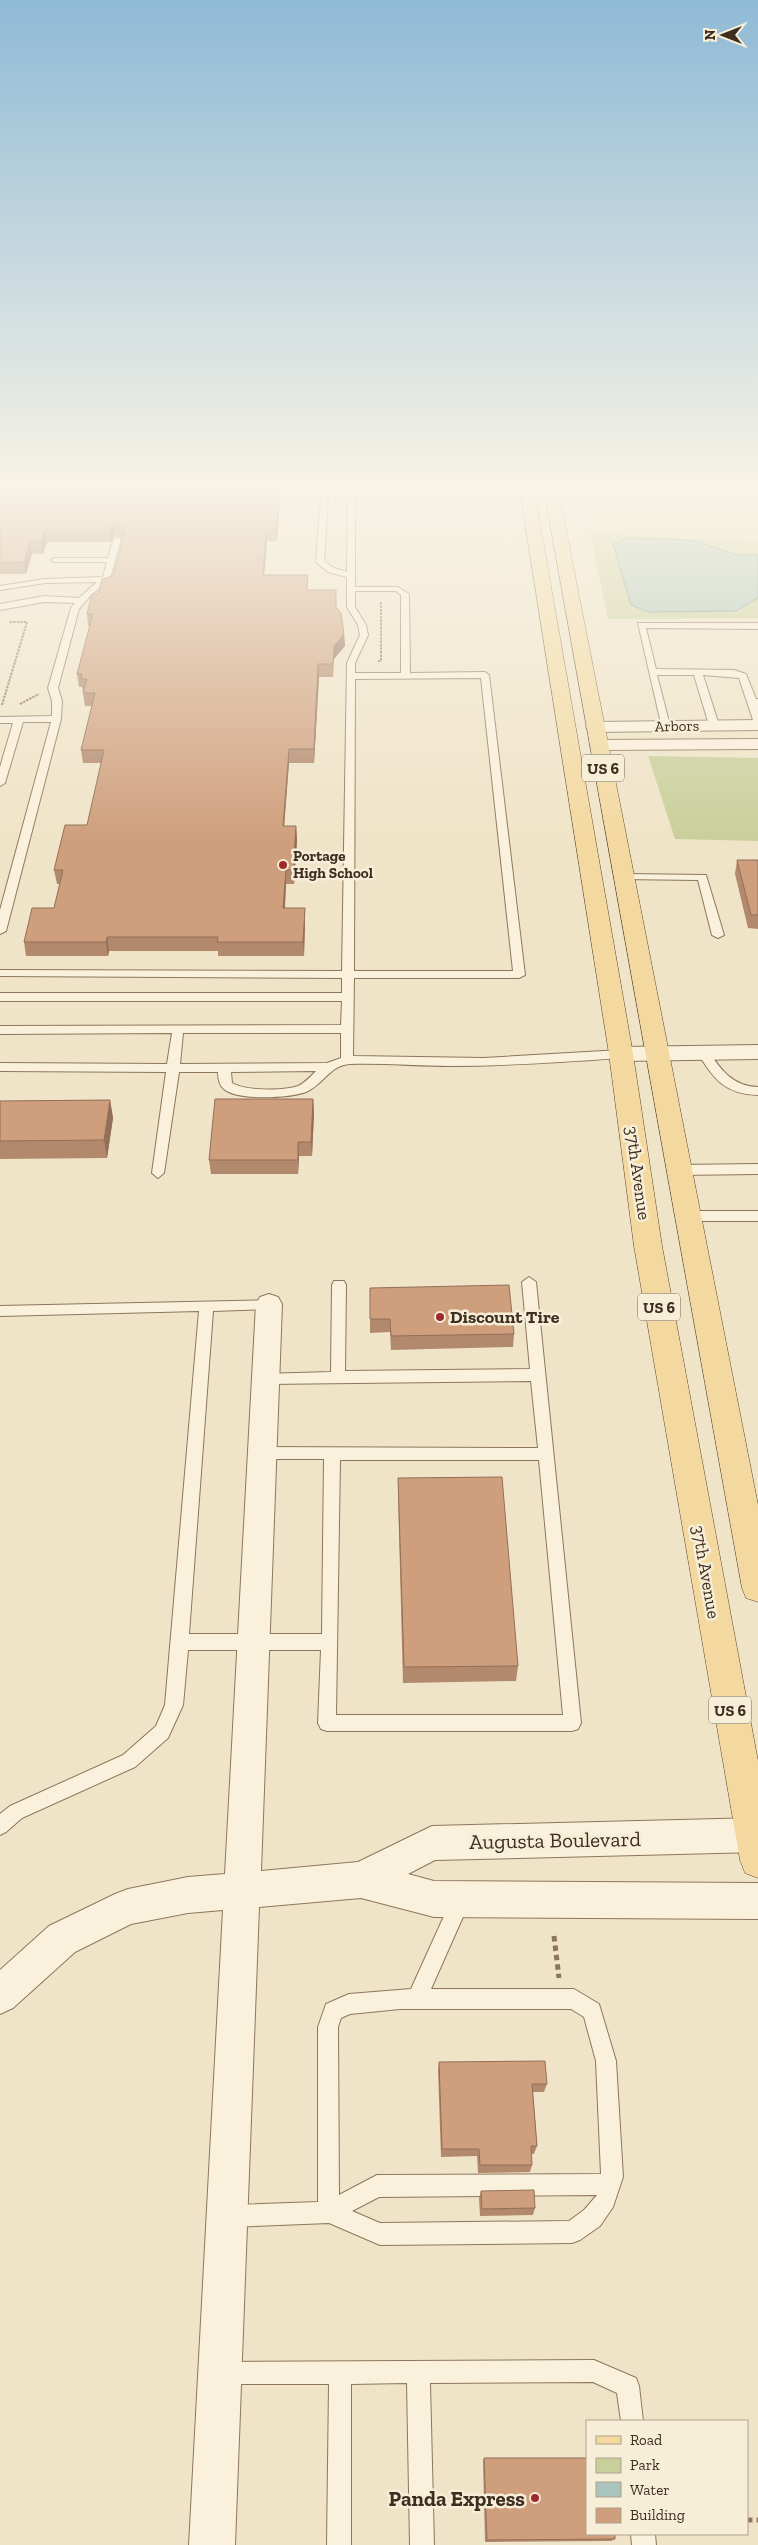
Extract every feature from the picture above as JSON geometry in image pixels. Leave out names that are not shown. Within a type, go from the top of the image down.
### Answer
[{"type":"main road","name":"37th Avenue","points":[[546,603],[621,1054],[648,1246],[756,1843]]},
{"type":"main road","name":"US 6","points":[[572,603],[659,1053],[677,1170],[758,1588]]},
{"type":"street","name":"Arbors","points":[[597,736],[665,726],[758,725]]},
{"type":"street","name":"Arbors","points":[[597,736],[758,744]]},
{"type":"street","points":[[621,1054],[758,1052]]},
{"type":"street","points":[[212,2545],[269,1304]]},
{"type":"street","name":"Augusta Boulevard","points":[[361,1880],[432,1843],[756,1843]]},
{"type":"street","name":"Augusta Boulevard","points":[[0,1995],[62,1939],[128,1908],[188,1895],[361,1880],[434,1899],[758,1900]]},
{"type":"lane","points":[[0,606],[20,603]]},
{"type":"lane","points":[[0,931],[56,719],[58,701],[53,688],[78,603]]},
{"type":"lane","points":[[347,1060],[351,660],[364,635],[360,620],[351,609],[351,603]]},
{"type":"lane","points":[[405,603],[406,676]]},
{"type":"lane","points":[[665,726],[641,625],[758,626]]},
{"type":"lane","points":[[652,672],[734,673],[743,676],[755,702],[758,720]]},
{"type":"lane","points":[[697,672],[714,725]]},
{"type":"lane","points":[[0,973],[519,975],[485,675],[351,676]]},
{"type":"lane","points":[[0,783],[19,719]]},
{"type":"lane","points":[[0,720],[56,719]]},
{"type":"lane","points":[[624,877],[702,877],[718,935]]},
{"type":"lane","points":[[0,997],[348,997]]},
{"type":"lane","points":[[0,1030],[347,1029]]},
{"type":"lane","points":[[158,1173],[178,1030]]},
{"type":"lane","points":[[703,1052],[727,1084],[742,1092],[758,1092]]},
{"type":"lane","points":[[0,1067],[328,1067],[347,1060],[414,1064],[510,1062],[621,1054]]},
{"type":"lane","points":[[225,1068],[224,1080],[228,1088],[238,1092],[284,1092],[304,1089],[328,1067]]},
{"type":"lane","points":[[677,1170],[758,1169]]},
{"type":"lane","points":[[686,1216],[758,1216]]},
{"type":"lane","points":[[332,1453],[327,1723],[572,1723],[529,1282]]},
{"type":"lane","points":[[338,1377],[339,1285]]},
{"type":"lane","points":[[0,1311],[269,1304]]},
{"type":"lane","points":[[0,1826],[16,1812],[129,1761],[162,1732],[174,1706],[206,1306]]},
{"type":"lane","points":[[266,1378],[538,1375]]},
{"type":"lane","points":[[262,1453],[546,1454]]},
{"type":"lane","points":[[180,1642],[330,1642]]},
{"type":"lane","points":[[417,1999],[462,1899]]},
{"type":"lane","points":[[227,2216],[328,2212],[380,2234],[572,2232],[592,2218],[606,2200],[612,2177],[606,2062],[592,2011],[574,1999],[417,1999],[349,2004],[334,2011],[328,2027],[328,2212]]},
{"type":"lane","points":[[328,2212],[377,2186],[610,2184]]},
{"type":"lane","points":[[220,2374],[594,2371],[628,2386],[632,2420]]},
{"type":"lane","points":[[339,2545],[340,2372]]},
{"type":"lane","points":[[418,2372],[422,2545]]},
{"type":"path","points":[[0,622],[27,622],[1,705],[10,705]]},
{"type":"path","points":[[18,705],[53,688]]},
{"type":"path","points":[[554,1936],[561,1999]]},
{"type":"green space","points":[[605,603],[731,603],[736,611],[750,603],[758,603],[758,618],[608,619]]},
{"type":"green space","points":[[648,756],[758,758],[758,841],[675,839]]},
{"type":"water","points":[[630,603],[750,603],[736,611],[648,612],[631,605]]},
{"type":"building","name":"Portage High School","points":[[90,603],[336,603],[336,607],[341,613],[344,634],[334,646],[333,664],[318,664],[314,749],[289,749],[283,826],[296,826],[293,870],[286,870],[283,908],[305,908],[303,942],[217,942],[218,937],[107,937],[106,942],[24,942],[32,908],[54,908],[63,870],[54,870],[65,825],[87,825],[104,750],[81,750],[95,693],[83,693],[87,679],[81,679],[82,674],[77,674],[93,614],[87,614]]},
{"type":"building","points":[[737,860],[758,860],[758,915],[751,915]]},
{"type":"building","points":[[215,1099],[313,1099],[311,1142],[298,1142],[298,1160],[209,1160]]},
{"type":"building","points":[[110,1100],[104,1140],[0,1141],[0,1101]]},
{"type":"building","name":"Discount Tire","points":[[509,1285],[514,1334],[391,1336],[390,1319],[370,1319],[370,1288]]},
{"type":"building","points":[[502,1477],[518,1666],[404,1667],[398,1478]]},
{"type":"building","points":[[545,2061],[547,2084],[532,2084],[537,2146],[531,2146],[532,2165],[480,2165],[479,2149],[442,2149],[439,2062]]},
{"type":"building","points":[[534,2190],[535,2208],[482,2209],[481,2191]]},
{"type":"building","name":"Panda Express","points":[[484,2458],[586,2458],[586,2535],[615,2535],[615,2539],[487,2540]]},
{"type":"place","name":"Portage High School","points":[[283,865]]},
{"type":"place","name":"Discount Tire","points":[[440,1317]]},
{"type":"place","name":"Panda Express","points":[[535,2498]]}]
